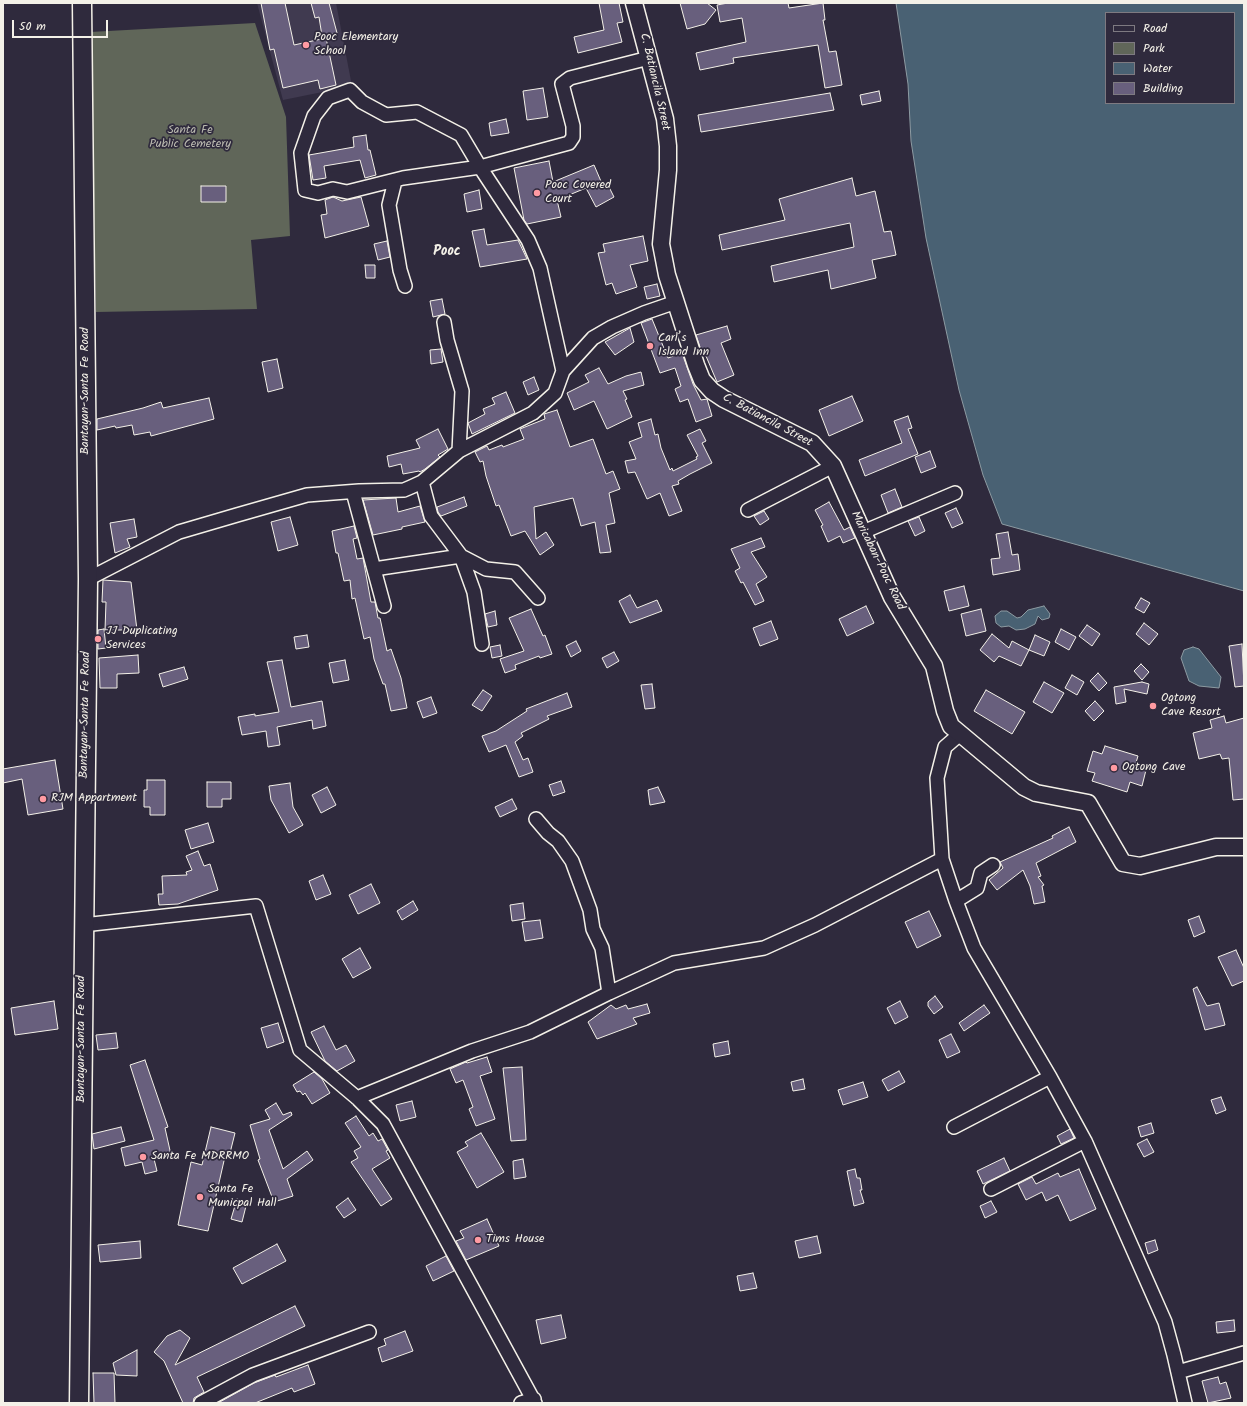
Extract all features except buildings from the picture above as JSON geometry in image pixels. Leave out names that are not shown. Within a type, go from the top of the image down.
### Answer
[{"type":"main road","name":"Bantayan-Santa Fe Road","points":[[79,1403],[83,925],[88,579],[82,3]]},
{"type":"street","name":"C. Batiancila Street","points":[[634,3],[665,126],[668,170],[661,244],[667,275],[702,380],[712,391],[724,399],[812,443],[833,466]]},
{"type":"street","points":[[563,371],[540,268],[528,240],[480,167],[461,135],[417,112],[386,115],[362,102],[350,90],[328,98],[314,116],[301,153],[306,190],[318,193],[333,189],[347,192],[395,181],[480,167],[569,143],[573,137],[573,126],[562,84],[570,78],[649,58]]},
{"type":"street","points":[[395,181],[389,205],[400,270],[405,286]]},
{"type":"street","points":[[88,579],[178,532],[307,495],[404,490],[422,482],[458,451],[533,413],[554,394],[563,371],[593,338],[612,327],[644,313],[676,302]]},
{"type":"street","points":[[444,322],[447,340],[462,391],[458,451]]},
{"type":"street","points":[[748,510],[833,466]]},
{"type":"street","name":"Maricaban-Pooc Road","points":[[833,466],[892,597],[934,666],[945,711],[951,726],[1008,775],[1030,790],[1036,793],[1088,803],[1123,863],[1140,866],[1216,847],[1244,847]]},
{"type":"street","points":[[422,482],[431,516],[461,556],[474,592],[482,644]]},
{"type":"street","points":[[353,492],[384,606]]},
{"type":"street","points":[[863,532],[955,493]]},
{"type":"street","points":[[374,569],[461,556],[486,569],[515,572],[538,598]]},
{"type":"street","points":[[960,734],[945,747],[937,778],[942,859],[956,901],[974,948],[1050,1077],[1085,1142],[1165,1322],[1185,1403]]},
{"type":"street","points":[[536,819],[548,833],[558,841],[572,860],[590,910],[593,929],[602,948],[609,993]]},
{"type":"street","points":[[357,1098],[472,1051],[530,1032],[674,963],[764,948],[815,925],[942,859]]},
{"type":"street","points":[[956,901],[977,888],[981,873],[993,865]]},
{"type":"street","points":[[83,925],[256,906],[300,1050],[357,1098],[383,1124],[534,1401],[520,1403]]},
{"type":"street","points":[[954,1127],[1050,1077]]},
{"type":"street","points":[[991,1189],[1085,1142]]},
{"type":"street","points":[[201,1403],[252,1375],[369,1332]]},
{"type":"street","points":[[1178,1372],[1243,1354]]},
{"type":"shaded area","name":"Pooc Elementary School","points":[[257,3],[336,3],[352,86],[283,100]]},
{"type":"green space","name":"Santa Fe Public Cemetery","points":[[255,23],[286,117],[290,236],[251,240],[257,309],[96,312],[90,32]]},
{"type":"water","points":[[896,3],[1244,3],[1244,591],[1002,524],[983,475],[959,390],[926,238],[911,141],[908,84]]},
{"type":"water","points":[[1044,606],[1050,614],[1049,618],[1042,620],[1038,616],[1035,624],[1025,629],[1016,630],[1009,626],[1001,627],[996,623],[995,616],[1001,611],[1007,611],[1017,618],[1021,617],[1028,610]]},
{"type":"water","points":[[1193,647],[1199,649],[1221,677],[1219,688],[1199,686],[1189,681],[1181,658],[1184,650]]},
{"type":"place","name":"Pooc Elementary School","points":[[306,45]]},
{"type":"place","name":"Pooc Covered Court","points":[[537,193]]},
{"type":"place","name":"Carl’s Island Inn","points":[[650,346]]},
{"type":"place","name":"JJ Duplicating Services","points":[[98,639]]},
{"type":"place","name":"Ogtong Cave Resort","points":[[1153,706]]},
{"type":"place","name":"Ogtong Cave","points":[[1114,768]]},
{"type":"place","name":"RJM Appartment","points":[[43,799]]},
{"type":"place","name":"Santa Fe MDRRMO","points":[[143,1157]]},
{"type":"place","name":"Santa Fe Municpal Hall","points":[[200,1197]]},
{"type":"place","name":"Tims House","points":[[478,1240]]},
{"type":"district","name":"Pooc","points":[[447,253]]}]
